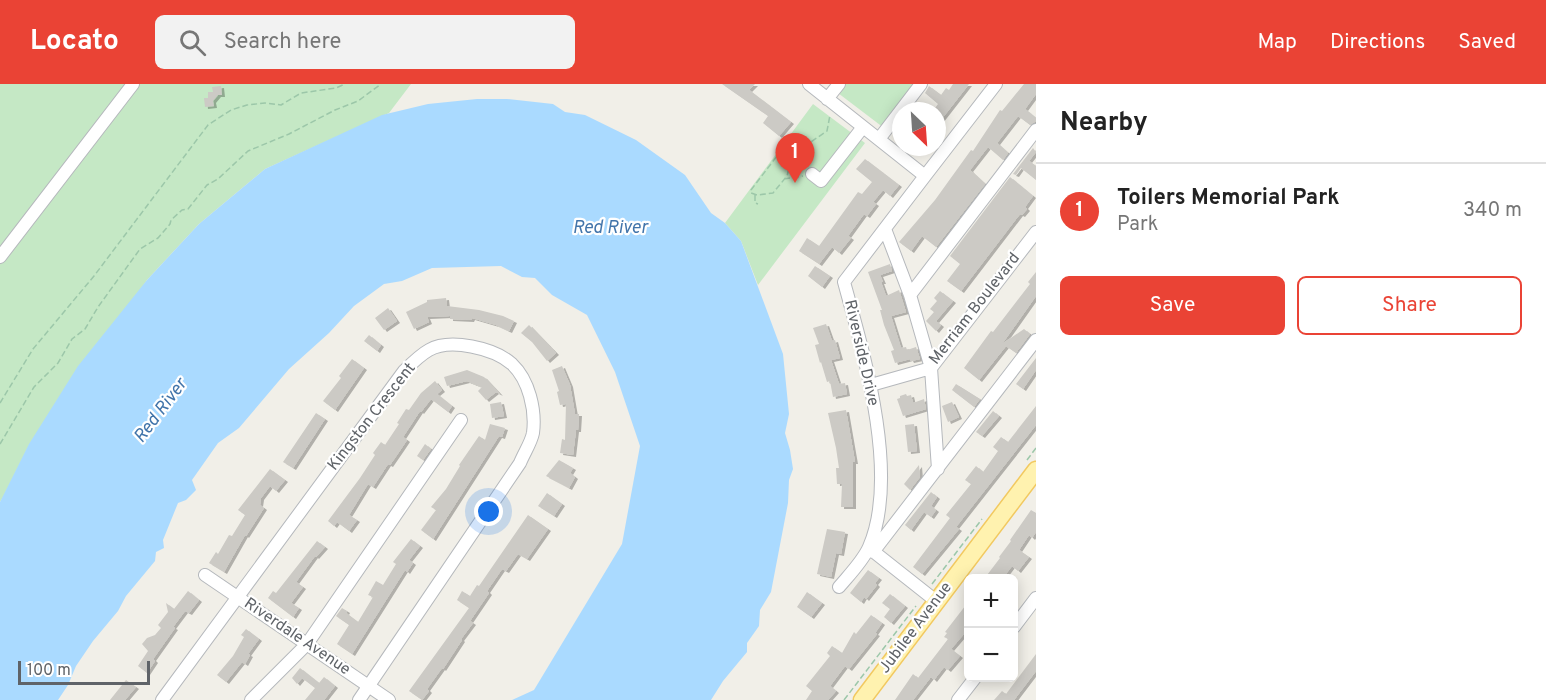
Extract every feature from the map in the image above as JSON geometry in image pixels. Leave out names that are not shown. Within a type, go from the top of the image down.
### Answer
[{"type":"main road","name":"Jubilee Avenue","points":[[862,700],[1036,470]]},
{"type":"street","points":[[0,257],[133,84]]},
{"type":"street","points":[[809,84],[925,176]]},
{"type":"street","points":[[827,99],[839,84]]},
{"type":"street","points":[[879,139],[921,84]]},
{"type":"street","name":"Riverside Drive","points":[[871,550],[881,477],[871,385],[844,282],[996,84]]},
{"type":"street","points":[[812,174],[821,182],[863,127]]},
{"type":"street","points":[[910,295],[1036,130]]},
{"type":"street","points":[[885,229],[910,295],[931,368],[938,469]]},
{"type":"street","name":"Merriam Boulevard","points":[[871,385],[931,368],[1036,232]]},
{"type":"street","points":[[839,587],[938,469],[1036,339]]},
{"type":"street","name":"Kingston Crescent","points":[[162,700],[409,366],[430,349],[459,344],[480,348],[511,364],[526,385],[533,408],[533,434],[520,463],[359,700]]},
{"type":"street","points":[[251,700],[307,644],[461,420]]},
{"type":"street","points":[[871,550],[936,601]]},
{"type":"street","name":"Riverdale Avenue","points":[[205,575],[389,700]]},
{"type":"street","points":[[1018,622],[1036,598]]},
{"type":"street","points":[[958,700],[972,682]]},
{"type":"path","points":[[0,402],[33,349],[94,276],[208,125],[231,110],[247,105],[265,103],[281,105],[301,93],[336,88],[345,84]]},
{"type":"path","points":[[0,444],[34,387],[58,363],[72,339],[85,329],[140,249],[158,238],[171,220],[182,210],[188,209],[207,185],[218,179],[248,151],[290,134],[335,110],[358,101],[381,84]]},
{"type":"path","points":[[793,152],[787,176],[773,193],[751,193],[777,156],[804,147],[827,131],[830,115]]},
{"type":"path","points":[[755,194],[755,203],[758,204]]},
{"type":"path","points":[[844,700],[916,606]]},
{"type":"green space","points":[[0,84],[411,84],[389,113],[265,169],[199,224],[147,280],[0,502]]},
{"type":"green space","points":[[845,84],[916,84],[903,102],[892,102],[892,117],[884,128],[838,93]]},
{"type":"green space","points":[[813,104],[865,143],[758,285],[741,241],[725,223]]},
{"type":"water","name":"Red River","points":[[477,99],[507,99],[553,104],[565,112],[585,115],[636,140],[685,175],[711,213],[725,223],[741,241],[783,354],[789,414],[785,433],[793,469],[789,480],[788,503],[771,592],[760,610],[759,626],[747,643],[747,652],[711,700],[512,700],[534,690],[622,544],[640,446],[615,372],[587,315],[552,295],[535,278],[522,277],[501,266],[432,268],[402,281],[384,284],[354,306],[329,333],[289,369],[239,428],[218,443],[192,480],[196,490],[186,500],[178,503],[163,540],[164,548],[156,552],[155,561],[93,641],[76,666],[68,685],[58,700],[0,700],[0,502],[29,444],[78,366],[147,280],[199,224],[265,169],[382,115],[428,104]]},
{"type":"building","points":[[722,84],[755,84],[749,90],[791,122],[779,136],[763,123],[768,116]]},
{"type":"building","points":[[953,84],[969,84],[946,113],[946,102],[936,102],[925,93],[929,86],[941,95],[946,88],[949,90]]},
{"type":"building","points":[[1024,84],[1036,84],[1036,94],[1025,109],[1036,118],[1036,121],[1030,125],[1018,116],[997,143],[1008,153],[1003,160],[988,147],[970,170],[985,184],[936,247],[922,236],[911,251],[899,242],[935,200],[971,150],[973,151],[1000,110],[1002,111]]},
{"type":"building","points":[[221,86],[222,95],[218,95],[213,101],[214,106],[205,107],[204,98],[208,98],[208,92],[213,92],[212,87]]},
{"type":"building","points":[[1033,148],[1036,152],[1029,161],[1036,166],[1036,180],[1021,168],[1016,175],[1013,174]]},
{"type":"building","points":[[865,159],[899,185],[890,196],[883,190],[873,202],[876,204],[867,216],[864,214],[848,236],[851,238],[839,253],[832,247],[819,264],[799,251],[807,238],[819,246],[858,192],[862,194],[872,182],[856,169]]},
{"type":"building","points":[[1010,177],[1033,196],[1025,207],[1027,209],[1022,215],[1020,214],[961,291],[947,281],[960,264],[950,256]]},
{"type":"building","points":[[890,264],[892,271],[880,275],[886,296],[899,290],[906,312],[891,316],[901,348],[906,347],[907,350],[916,347],[920,359],[895,363],[891,351],[894,350],[868,272]]},
{"type":"building","points":[[815,266],[830,276],[822,287],[808,276]]},
{"type":"building","points":[[1036,272],[1036,296],[1002,344],[1024,329],[1030,334],[1016,353],[1006,346],[979,380],[964,368],[1030,284],[1028,282]]},
{"type":"building","points":[[940,291],[953,301],[936,321],[941,325],[936,331],[926,321],[934,312],[930,309],[937,301],[934,298]]},
{"type":"building","points":[[446,298],[447,306],[479,310],[514,321],[509,331],[472,318],[471,320],[450,319],[450,316],[427,317],[429,322],[414,329],[406,312],[427,300]]},
{"type":"building","points":[[388,308],[397,321],[384,330],[375,318]]},
{"type":"building","points":[[826,324],[832,341],[835,340],[840,358],[831,360],[839,384],[845,383],[847,394],[833,397],[830,381],[827,382],[820,363],[815,345],[819,344],[813,328]]},
{"type":"building","points":[[529,325],[556,353],[547,361],[532,342],[521,333]]},
{"type":"building","points":[[369,335],[381,345],[377,351],[364,341]]},
{"type":"building","points":[[1036,358],[1036,370],[1023,389],[1016,384]]},
{"type":"building","points":[[352,359],[364,368],[335,410],[323,401]]},
{"type":"building","points":[[562,366],[570,385],[575,414],[579,414],[573,455],[560,453],[562,439],[565,440],[566,404],[560,405],[557,392],[559,391],[552,370]]},
{"type":"building","points":[[467,370],[484,377],[500,394],[496,392],[486,400],[478,391],[482,387],[467,381],[447,386],[444,377]]},
{"type":"building","points":[[435,381],[442,390],[437,394],[452,406],[448,412],[431,399],[403,437],[407,440],[390,465],[388,464],[373,487],[368,484],[349,515],[357,520],[349,531],[337,522],[334,526],[328,521],[360,478],[375,455],[373,453],[381,442],[385,445],[406,409],[409,410],[421,393]]},
{"type":"building","points":[[956,384],[980,399],[974,407],[952,390]]},
{"type":"building","points":[[906,394],[911,395],[913,403],[924,399],[926,409],[903,416],[897,399]]},
{"type":"building","points":[[501,402],[504,416],[492,418],[490,404]]},
{"type":"building","points":[[952,402],[959,417],[948,422],[942,406]]},
{"type":"building","points":[[1036,406],[1036,425],[956,527],[959,529],[922,574],[913,567],[950,518],[946,515],[971,484],[965,480],[976,466],[983,472],[998,451],[993,447],[1001,437],[1008,442]]},
{"type":"building","points":[[846,410],[855,462],[853,462],[853,507],[841,507],[842,484],[837,484],[836,468],[839,468],[828,413]]},
{"type":"building","points":[[993,411],[999,416],[982,436],[976,432]]},
{"type":"building","points":[[316,413],[325,419],[293,468],[283,462]]},
{"type":"building","points":[[490,424],[505,428],[502,437],[499,436],[433,539],[421,530],[436,510],[431,507],[446,489],[479,436],[485,440]]},
{"type":"building","points":[[914,424],[917,451],[908,452],[905,425]]},
{"type":"building","points":[[425,444],[431,449],[423,460],[417,456]]},
{"type":"building","points":[[559,460],[573,468],[570,473],[575,477],[569,488],[546,476]]},
{"type":"building","points":[[919,465],[920,477],[910,490],[904,484]]},
{"type":"building","points":[[270,469],[285,480],[276,491],[270,486],[261,498],[260,505],[264,508],[245,535],[224,572],[209,563],[216,552],[218,554],[229,535],[232,536],[245,515],[238,510]]},
{"type":"building","points":[[931,492],[937,497],[931,506],[936,510],[931,517],[924,512],[911,530],[905,525]]},
{"type":"building","points":[[547,493],[562,504],[554,516],[538,506]]},
{"type":"building","points":[[1031,510],[1036,513],[1036,532],[1032,538],[1029,535],[1019,550],[1029,557],[1018,571],[1012,566],[1006,574],[988,574],[1000,558]]},
{"type":"building","points":[[528,515],[548,529],[527,559],[518,554],[506,571],[502,569],[470,621],[473,623],[427,689],[429,691],[422,700],[409,691],[469,608],[457,600],[462,591],[470,596],[477,585],[479,586]]},
{"type":"building","points":[[827,529],[845,532],[841,554],[836,553],[831,577],[817,574]]},
{"type":"building","points":[[411,539],[420,546],[409,560],[413,563],[407,572],[405,570],[352,654],[337,644],[349,625],[336,616],[342,608],[358,622],[373,597],[368,595],[376,581],[383,585],[396,564],[393,562]]},
{"type":"building","points":[[317,541],[325,547],[315,556],[296,582],[303,587],[291,603],[299,608],[293,617],[268,598],[273,591],[276,593]]},
{"type":"building","points":[[868,570],[879,578],[875,583],[877,585],[861,602],[850,593]]},
{"type":"building","points":[[188,591],[199,600],[189,613],[185,611],[173,627],[175,628],[153,659],[155,661],[147,673],[138,666],[148,651],[142,644],[161,628],[158,625],[168,612],[166,603],[174,609]]},
{"type":"building","points":[[807,592],[822,603],[811,617],[797,607]]},
{"type":"building","points":[[890,594],[905,606],[891,623],[884,617],[890,609],[882,603]]},
{"type":"building","points":[[964,607],[964,634],[951,649],[960,656],[948,670],[944,667],[934,680],[931,677],[913,700],[895,700],[913,674],[918,678],[948,639],[944,637],[947,633],[945,632]]},
{"type":"building","points":[[871,615],[882,623],[875,633],[877,634],[849,669],[845,666],[830,686],[836,691],[828,700],[806,700],[812,691],[806,686],[830,656],[827,653],[832,646],[842,653],[854,632],[856,634]]},
{"type":"building","points":[[246,629],[259,639],[248,654],[250,655],[245,664],[242,662],[226,682],[217,675],[233,656],[244,637],[241,635]]},
{"type":"building","points":[[1036,654],[1036,671],[1014,700],[994,700],[1002,691],[1006,694],[1015,682],[1018,682],[1018,678]]},
{"type":"building","points":[[300,668],[319,683],[324,677],[335,686],[324,700],[305,700],[315,688],[302,678],[297,684],[292,678]]},
{"type":"building","points":[[126,680],[136,687],[125,700],[110,700]]},
{"type":"place","name":"Toilers Memorial Park","points":[[795,183]]}]
